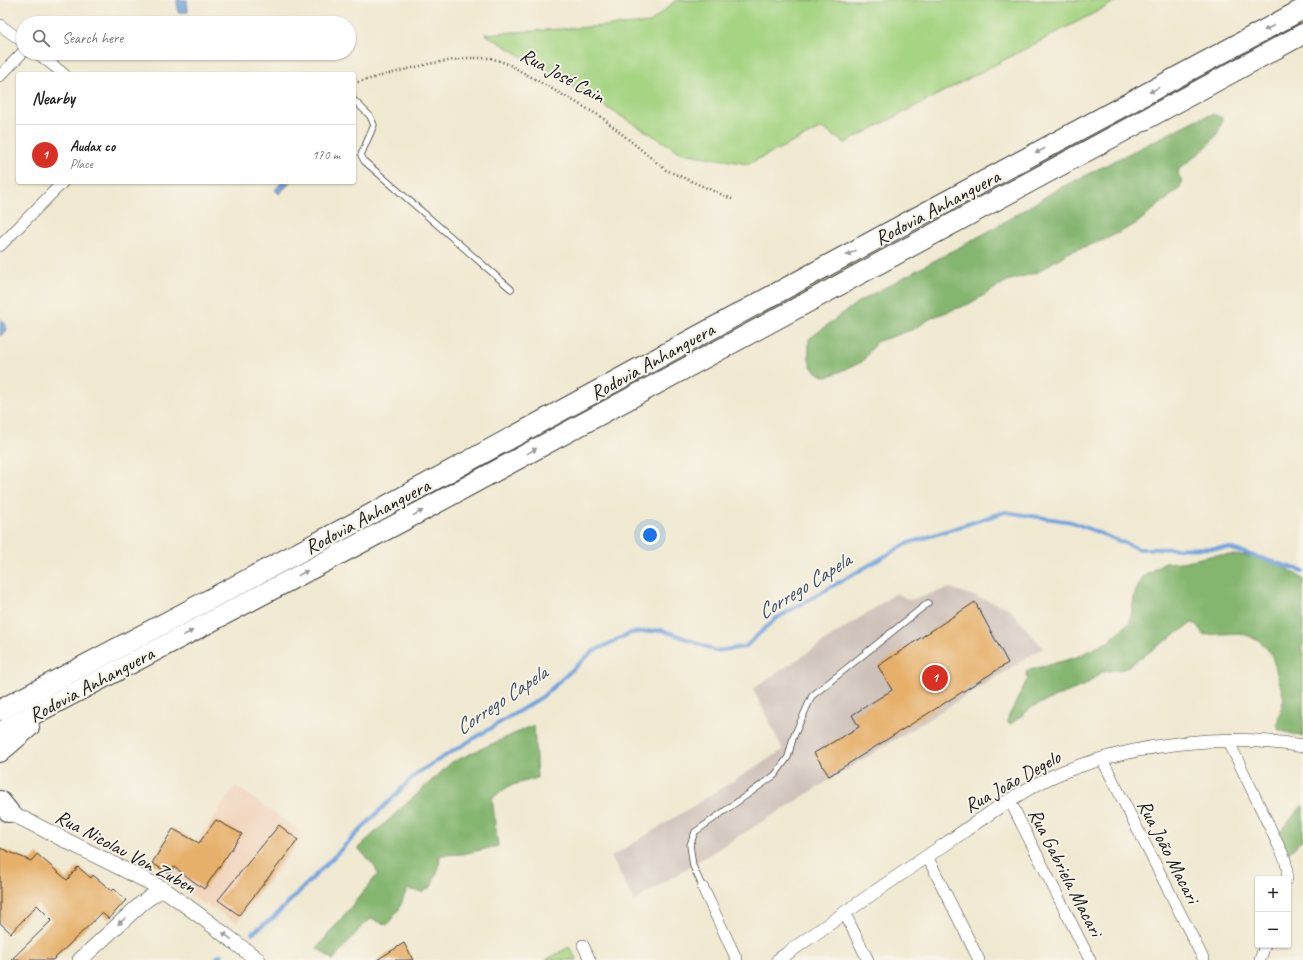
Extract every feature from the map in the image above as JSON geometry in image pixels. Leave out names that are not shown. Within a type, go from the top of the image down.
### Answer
[{"type":"highway","name":"Rodovia Anhanguera","points":[[0,710],[364,518],[814,273],[1303,10]]},
{"type":"highway","name":"Rodovia Anhanguera","points":[[0,732],[418,513],[1303,34]]},
{"type":"highway","points":[[0,752],[24,731],[78,690]]},
{"type":"main road","name":"Rua Nicolau Von Zuben","points":[[3,807],[164,890],[204,918],[252,958]]},
{"type":"main road","points":[[123,868],[141,891],[142,903]]},
{"type":"main road","points":[[80,960],[142,903],[164,890]]},
{"type":"street","points":[[0,24],[16,37]]},
{"type":"street","points":[[0,76],[16,59]]},
{"type":"street","points":[[46,60],[61,72]]},
{"type":"street","points":[[0,246],[61,184]]},
{"type":"street","points":[[1228,740],[1285,860],[1287,876]]},
{"type":"street","name":"Rua João Degelo","points":[[778,960],[844,912],[1010,801],[1044,781],[1058,775],[1102,759],[1134,751],[1188,742],[1228,740],[1303,746]]},
{"type":"street","name":"Rua João Macari","points":[[1102,759],[1204,960]]},
{"type":"street","name":"Rua Gabriela Macari","points":[[1010,801],[1090,960]]},
{"type":"street","points":[[927,856],[978,960]]},
{"type":"street","points":[[703,888],[737,960]]},
{"type":"street","points":[[844,912],[868,960]]},
{"type":"street","points":[[583,945],[590,960]]},
{"type":"street","points":[[1260,960],[1264,948]]},
{"type":"lane","points":[[356,102],[370,116],[374,124],[361,155],[364,161],[511,289]]},
{"type":"lane","points":[[703,888],[694,866],[690,845],[695,832],[775,775],[788,756],[793,738],[812,696],[928,603]]},
{"type":"path","name":"Rua José Cain","points":[[356,82],[428,64],[467,58],[491,58],[508,64],[600,116],[666,170],[732,199]]},
{"type":"shaded area","points":[[950,588],[1009,608],[1043,648],[634,901],[611,857],[783,750],[753,689],[897,593],[909,600]]},
{"type":"shaded area","points":[[235,786],[306,835],[237,923],[169,883]]},
{"type":"green space","points":[[676,0],[1119,0],[845,143],[822,128],[748,164],[682,153],[485,34],[650,23]]},
{"type":"green space","points":[[1213,114],[1222,118],[1221,126],[1212,141],[1179,169],[1178,174],[1182,181],[1180,188],[1136,224],[1104,240],[1067,253],[1038,272],[1007,281],[969,304],[933,317],[914,329],[876,342],[862,362],[827,377],[815,371],[812,367],[809,358],[809,339],[858,302],[991,230],[1058,189],[1198,119]]},
{"type":"green space","points":[[1215,555],[1249,556],[1264,559],[1284,567],[1303,579],[1303,737],[1279,730],[1277,724],[1284,698],[1272,656],[1266,647],[1257,639],[1240,633],[1203,635],[1198,625],[1192,623],[1124,669],[1101,672],[1087,684],[1034,706],[1012,723],[1008,723],[1008,718],[1028,678],[1026,671],[1074,658],[1108,642],[1130,622],[1135,593],[1143,577],[1163,563],[1182,562]]},
{"type":"green space","points":[[534,725],[537,778],[509,786],[492,798],[498,846],[463,854],[440,855],[439,867],[431,887],[422,892],[407,889],[399,909],[387,925],[371,919],[362,926],[333,960],[317,948],[378,874],[375,867],[358,848],[452,762]]},
{"type":"green space","points":[[1303,805],[1303,839],[1289,853],[1279,833]]},
{"type":"green space","points":[[569,947],[577,960],[546,960]]},
{"type":"water","points":[[177,0],[187,0],[188,12],[178,12]]},
{"type":"water","points":[[280,184],[289,184],[279,194],[275,190]]},
{"type":"water","points":[[1,319],[6,324],[5,326],[7,330],[0,336]]},
{"type":"building","points":[[975,602],[1008,663],[829,776],[814,753],[859,727],[852,715],[892,690],[878,666]]},
{"type":"building","points":[[216,820],[242,834],[204,889],[174,867],[170,874],[152,863],[173,829],[199,843]]},
{"type":"building","points":[[279,825],[298,840],[239,915],[218,900]]},
{"type":"building","points":[[0,848],[31,861],[37,854],[67,880],[78,867],[91,878],[93,875],[112,891],[114,889],[126,900],[109,919],[102,913],[53,960],[11,960],[52,920],[37,905],[11,933],[0,923]]},
{"type":"building","points":[[404,943],[413,960],[377,960]]},
{"type":"waterway","name":"Corrego Capela","points":[[252,933],[273,918],[417,773],[542,697],[592,652],[631,633],[662,630],[715,651],[745,647],[775,619],[906,544],[1005,512],[1072,522],[1139,549],[1229,548],[1303,571]]},
{"type":"waterway","name":"Corrego Capela","points":[[214,960],[221,955]]},
{"type":"place","name":"Audax co","points":[[935,678]]}]
